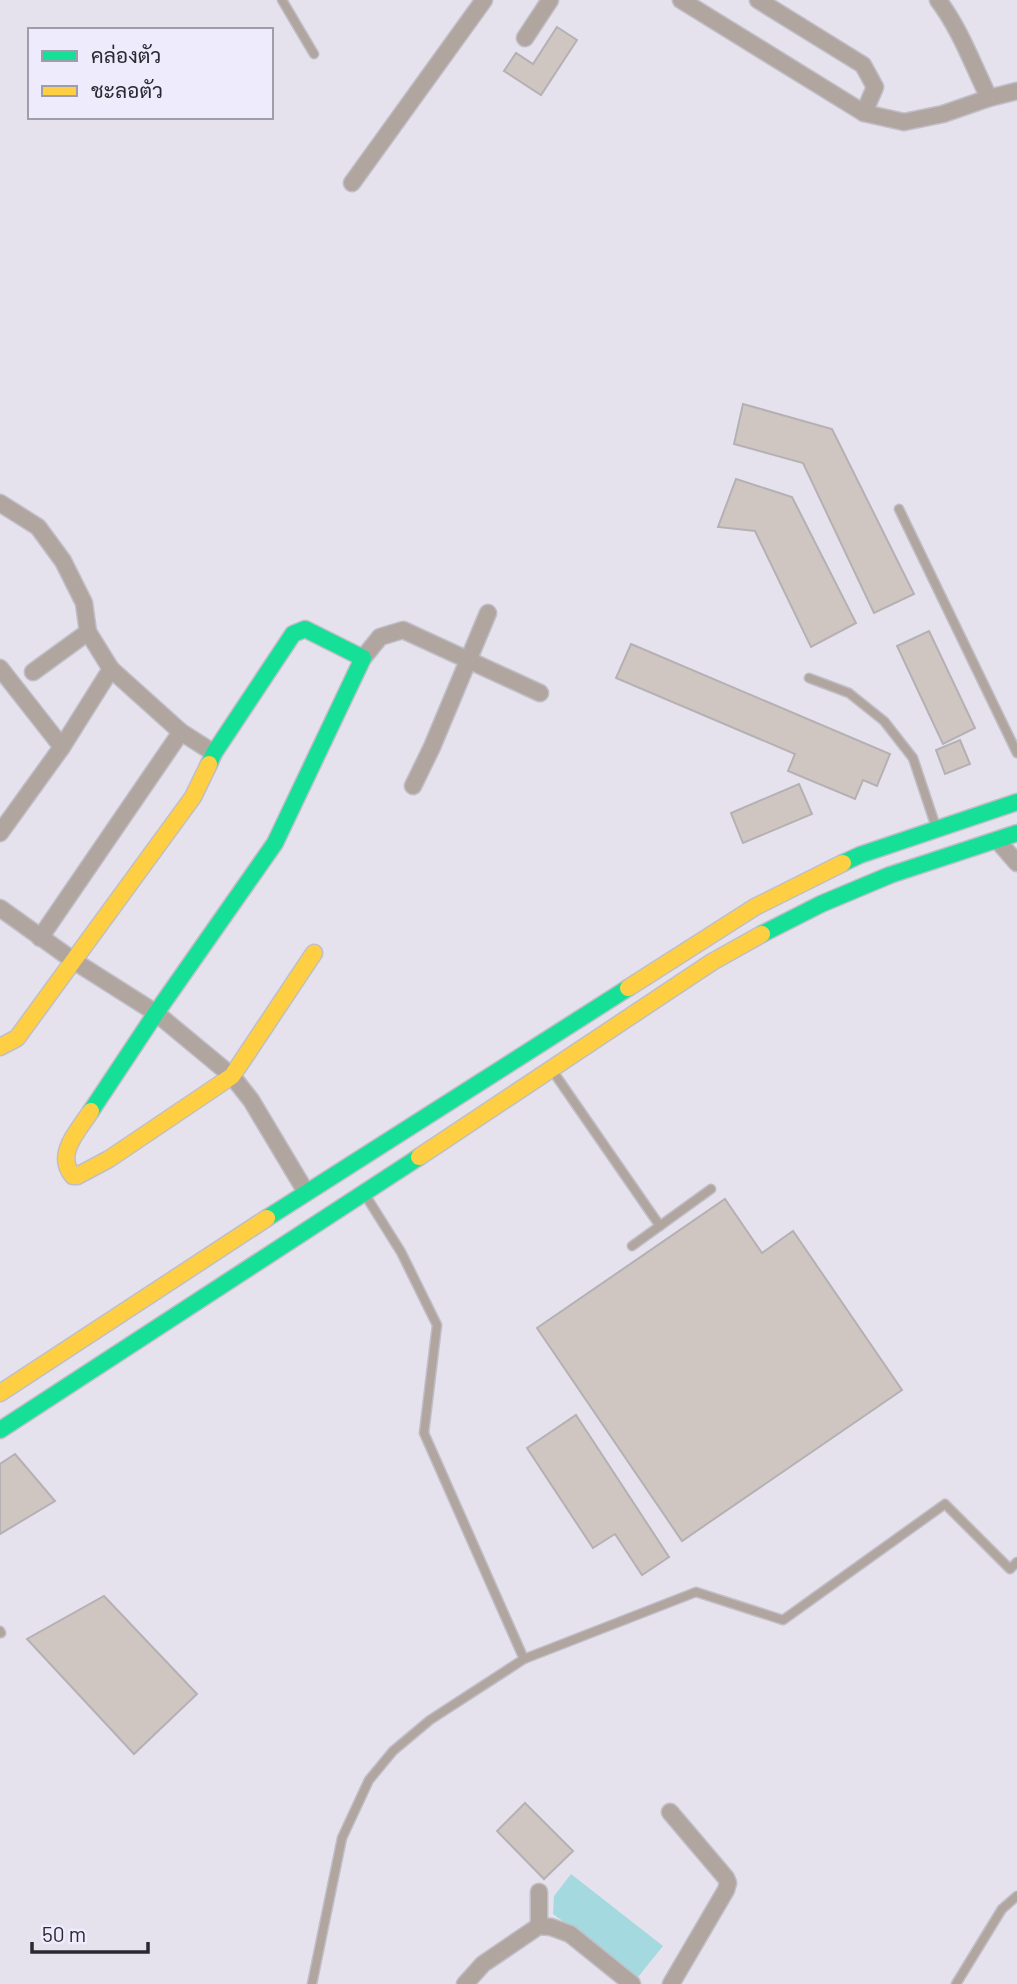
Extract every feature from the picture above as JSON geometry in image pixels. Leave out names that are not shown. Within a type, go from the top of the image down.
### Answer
[{"type":"main road","points":[[0,1047],[17,1038],[74,961],[193,797],[214,753],[293,634],[305,629],[363,658],[275,843],[156,1013],[72,1140],[64,1156],[68,1171],[77,1176],[109,1159],[232,1076],[314,953]]},
{"type":"main road","points":[[0,1393],[306,1192],[755,907],[848,860],[1017,802]]},
{"type":"main road","points":[[0,1430],[712,962],[768,930],[871,883],[1017,833]]},
{"type":"street","points":[[352,183],[484,0]]},
{"type":"street","points":[[525,38],[550,0]]},
{"type":"street","points":[[681,0],[864,113],[904,122],[943,114],[1017,91]]},
{"type":"street","points":[[758,0],[863,65],[875,87],[864,113]]},
{"type":"street","points":[[938,0],[961,38],[989,98]]},
{"type":"street","points":[[0,503],[37,527],[62,561],[84,603],[89,632],[111,669],[181,732],[214,753]]},
{"type":"street","points":[[413,786],[488,613]]},
{"type":"street","points":[[363,658],[380,637],[403,630],[540,693]]},
{"type":"street","points":[[33,672],[89,632]]},
{"type":"street","points":[[0,668],[62,747]]},
{"type":"street","points":[[0,833],[62,747],[111,669]]},
{"type":"street","points":[[40,938],[181,732]]},
{"type":"street","points":[[997,840],[1017,863]]},
{"type":"street","points":[[3,916],[156,1013],[232,1076],[251,1100],[306,1192]]},
{"type":"street","points":[[670,1812],[728,1883],[671,1984]]},
{"type":"street","points":[[539,1892],[539,1926]]},
{"type":"street","points":[[465,1984],[483,1964],[539,1926],[570,1934],[632,1984]]},
{"type":"lane","points":[[282,0],[314,54]]},
{"type":"lane","points":[[900,509],[1017,752]]},
{"type":"lane","points":[[809,678],[849,693],[884,721],[913,758],[936,828]]},
{"type":"lane","points":[[551,1069],[660,1226]]},
{"type":"lane","points":[[632,1246],[710,1189]]},
{"type":"lane","points":[[364,1193],[401,1252],[436,1325],[424,1433],[524,1659]]},
{"type":"lane","points":[[312,1984],[341,1839],[369,1780],[393,1751],[430,1720],[524,1659],[696,1591],[783,1620],[945,1504],[1010,1569],[1017,1562]]},
{"type":"lane","points":[[956,1984],[1002,1909],[1017,1896]]},
{"type":"water","points":[[571,1874],[663,1946],[638,1977],[553,1914],[554,1896]]},
{"type":"building","points":[[557,27],[577,40],[541,95],[504,71],[516,53],[533,64]]},
{"type":"building","points":[[743,404],[832,429],[914,594],[874,613],[803,463],[734,444]]},
{"type":"building","points":[[736,479],[792,497],[856,623],[811,647],[755,531],[718,527]]},
{"type":"building","points":[[929,631],[975,728],[943,744],[897,646]]},
{"type":"building","points":[[631,644],[890,754],[877,786],[863,780],[855,799],[788,771],[795,754],[616,678]]},
{"type":"building","points":[[960,740],[970,764],[945,774],[936,750]]},
{"type":"building","points":[[799,784],[812,814],[743,843],[731,813]]},
{"type":"building","points":[[725,1199],[762,1253],[793,1231],[902,1390],[682,1541],[537,1328]]},
{"type":"building","points":[[576,1415],[669,1557],[642,1575],[615,1534],[593,1548],[527,1448]]},
{"type":"building","points":[[15,1454],[55,1501],[0,1534],[0,1464]]},
{"type":"building","points":[[104,1596],[197,1694],[134,1754],[27,1639]]},
{"type":"building","points":[[525,1803],[573,1851],[544,1879],[497,1831]]},
{"type":"traffic: fast","points":[[91,1111],[275,843],[363,658],[305,629],[293,634],[209,764]]},
{"type":"traffic: fast","points":[[843,863],[1017,802]]},
{"type":"traffic: fast","points":[[762,934],[821,904],[890,875],[1017,833]]},
{"type":"traffic: fast","points":[[267,1218],[628,988]]},
{"type":"traffic: fast","points":[[0,1430],[419,1157]]},
{"type":"traffic: slow","points":[[0,1047],[17,1038],[193,797],[209,764]]},
{"type":"traffic: slow","points":[[628,988],[755,907],[843,863]]},
{"type":"traffic: slow","points":[[419,1157],[712,962],[762,934]]},
{"type":"traffic: slow","points":[[91,1111],[67,1151],[68,1168],[73,1176],[109,1159],[232,1076],[314,953]]},
{"type":"traffic: slow","points":[[0,1393],[267,1218]]}]
